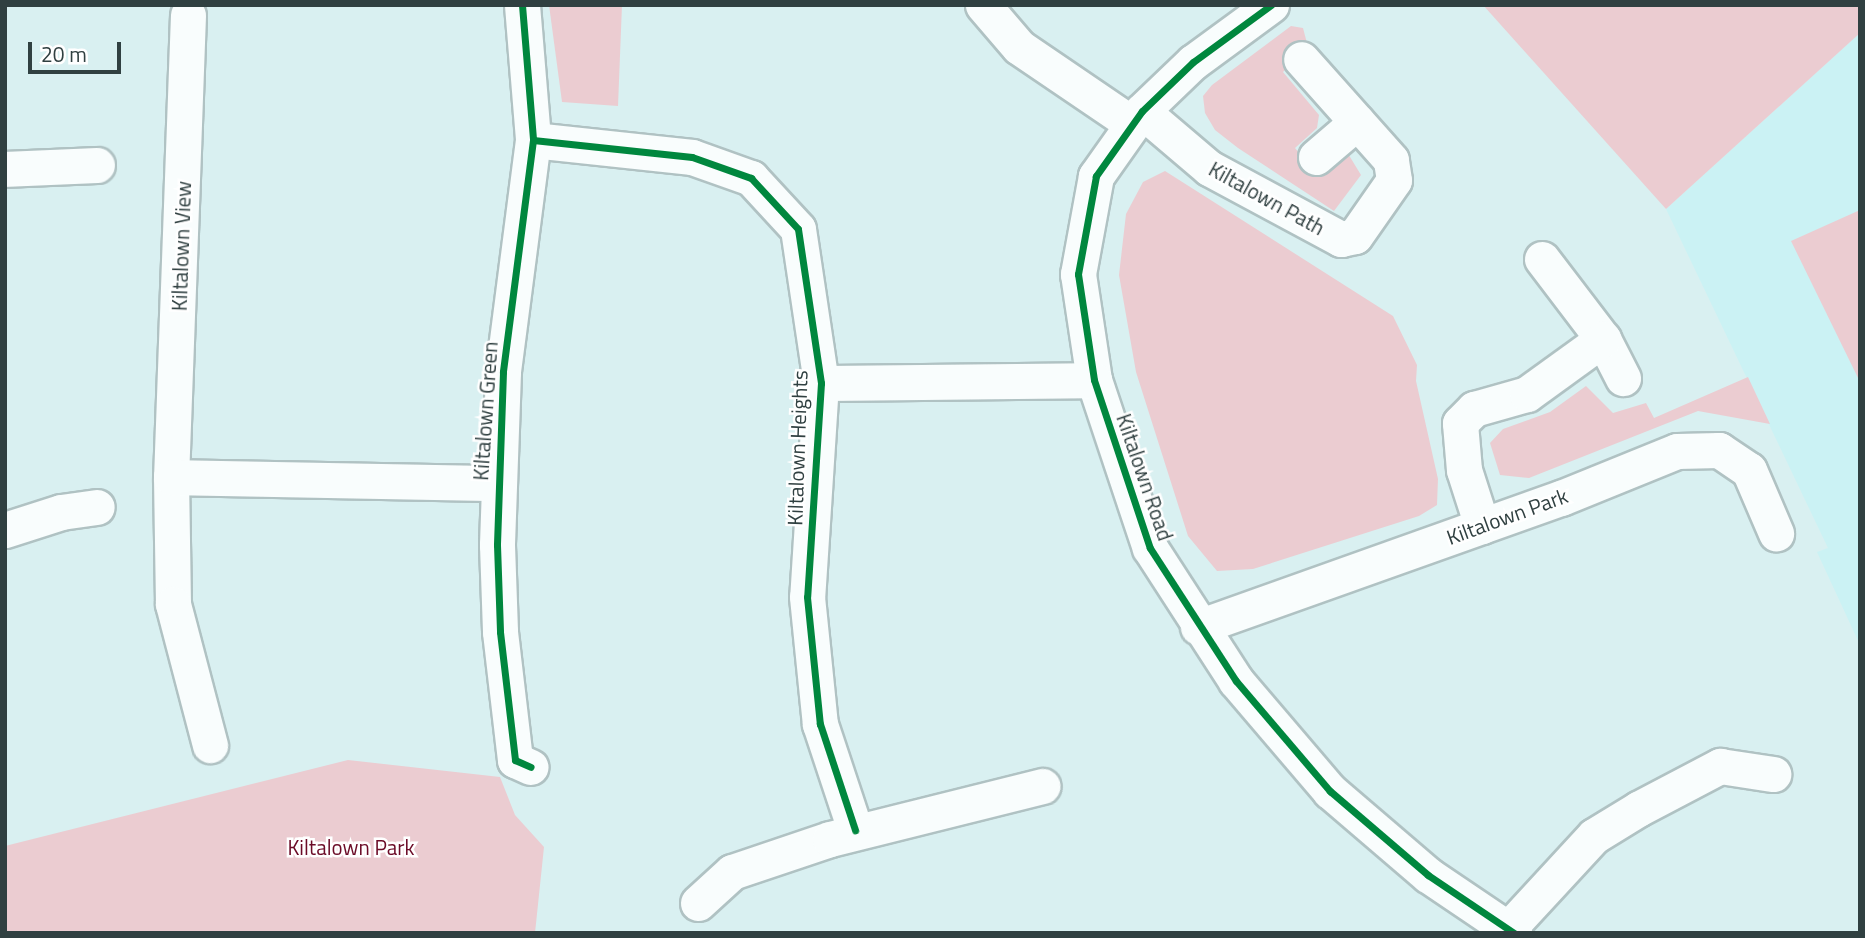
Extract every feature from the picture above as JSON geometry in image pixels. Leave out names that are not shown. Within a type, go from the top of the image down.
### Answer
[{"type":"street","name":"Kiltalown Green","points":[[522,5],[533,140],[503,372],[497,483],[500,632],[513,747],[515,760],[531,767]]},
{"type":"street","name":"Kiltalown Path","points":[[983,5],[1019,47],[1136,117],[1209,168],[1341,239],[1355,236],[1394,180],[1391,160],[1301,59]]},
{"type":"street","name":"Kiltalown Road","points":[[1271,5],[1194,62],[1136,117],[1096,176],[1078,274],[1094,380],[1150,548],[1236,681],[1330,791],[1428,875],[1511,930]]},
{"type":"street","name":"Kiltalown View","points":[[188,15],[172,477],[173,604],[210,745]]},
{"type":"street","points":[[1316,157],[1357,122]]},
{"type":"street","name":"Kiltalown Heights","points":[[533,140],[692,158],[751,178],[799,229],[821,383],[807,597],[820,724],[855,830]]},
{"type":"street","points":[[5,169],[97,165]]},
{"type":"street","points":[[1542,259],[1603,339],[1623,378]]},
{"type":"street","points":[[1482,526],[1464,470],[1460,423],[1474,410],[1527,394],[1603,339]]},
{"type":"street","name":"Kiltalown Heights","points":[[821,383],[1094,380]]},
{"type":"street","name":"Kiltalown Park","points":[[1198,626],[1482,526],[1677,451],[1718,450],[1749,470],[1776,533]]},
{"type":"street","points":[[172,477],[497,483]]},
{"type":"street","points":[[5,530],[61,512],[97,507]]},
{"type":"street","points":[[1511,930],[1594,836],[1638,809],[1720,766],[1773,774]]},
{"type":"street","points":[[698,903],[732,872],[855,830],[1042,786]]},
{"type":"shaded area","points":[[1860,33],[1860,645],[1817,552],[1828,548],[1666,209]]},
{"type":"green space","points":[[549,5],[622,5],[618,106],[562,102]]},
{"type":"green space","points":[[1483,5],[1860,5],[1860,33],[1666,209]]},
{"type":"green space","points":[[1291,26],[1303,28],[1308,47],[1283,72],[1319,115],[1317,128],[1295,148],[1317,174],[1347,152],[1361,175],[1334,211],[1238,148],[1215,130],[1205,113],[1203,96],[1212,85]]},
{"type":"green space","points":[[1165,171],[1393,316],[1417,365],[1416,381],[1438,479],[1437,505],[1419,516],[1253,569],[1217,571],[1188,536],[1136,372],[1119,275],[1126,214],[1143,182]]},
{"type":"green space","points":[[1860,210],[1860,382],[1791,241]]},
{"type":"green space","points":[[1748,377],[1770,424],[1698,411],[1529,478],[1500,475],[1490,443],[1503,429],[1550,412],[1586,386],[1613,413],[1646,403],[1654,418]]},
{"type":"green space","name":"Kiltalown Park","points":[[348,760],[500,777],[515,815],[544,847],[535,933],[5,933],[5,846]]},
{"type":"cycle path","points":[[522,5],[533,140],[503,372],[497,545],[500,632],[515,760],[531,767]]},
{"type":"cycle path","points":[[1271,5],[1193,62],[1142,111],[1096,176],[1078,274],[1094,380],[1150,548],[1236,681],[1330,791],[1428,875],[1514,933]]},
{"type":"cycle path","points":[[533,140],[692,157],[751,178],[798,229],[821,383],[807,597],[820,724],[855,830]]}]
